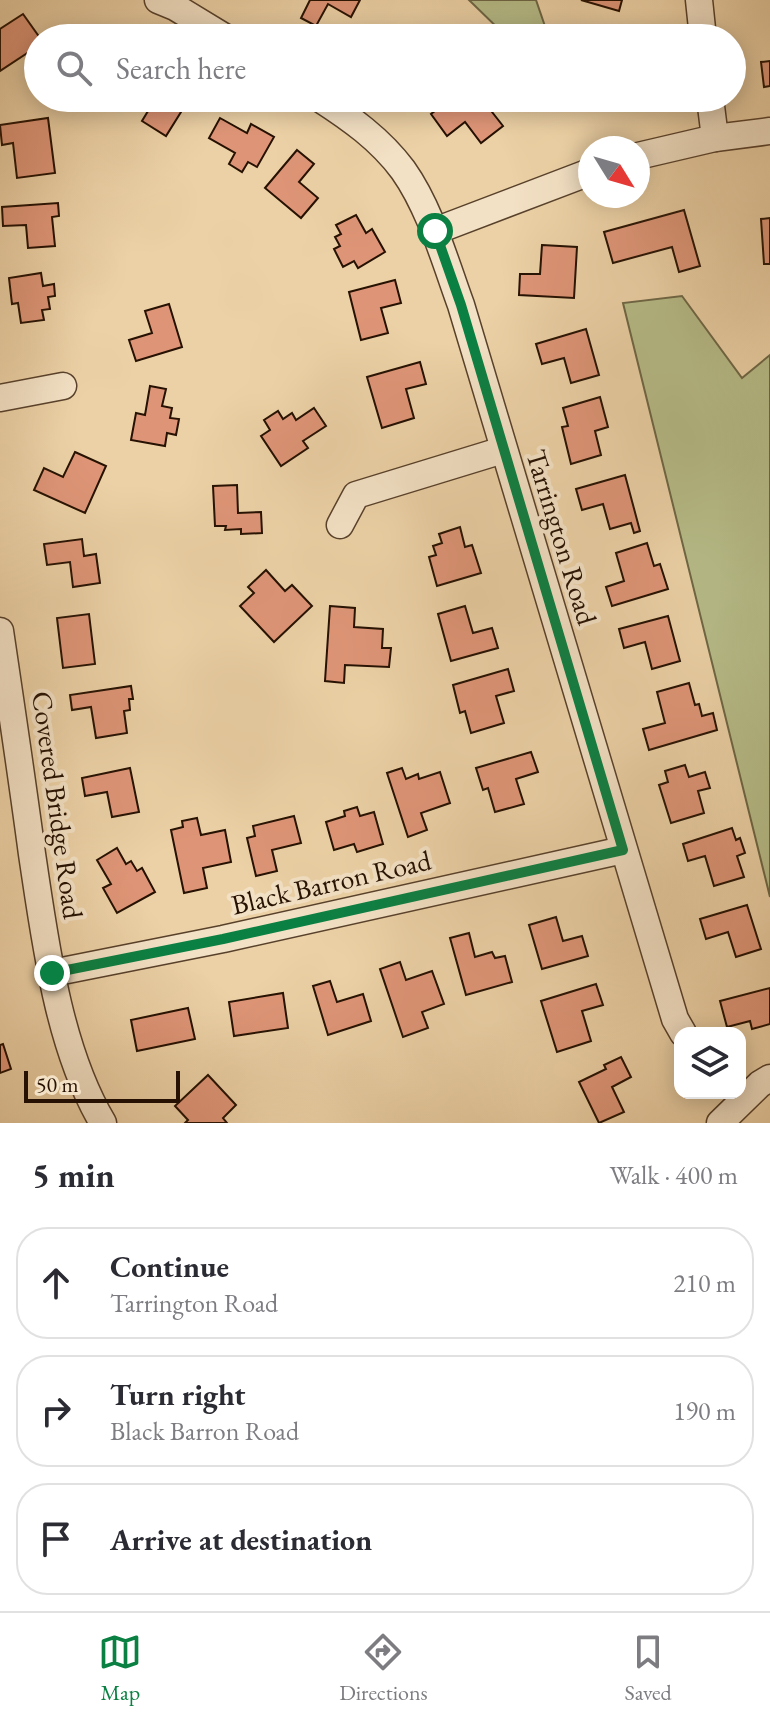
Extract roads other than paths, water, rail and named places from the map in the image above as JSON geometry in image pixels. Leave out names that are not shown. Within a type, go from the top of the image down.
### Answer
[{"type":"street","points":[[158,0],[203,24]]},
{"type":"street","points":[[699,0],[702,24]]},
{"type":"street","name":"Tarrington Road","points":[[340,112],[380,144],[404,171],[435,231],[461,305],[623,850],[680,1027]]},
{"type":"street","points":[[712,112],[715,138]]},
{"type":"street","points":[[650,153],[715,138],[770,131]]},
{"type":"street","points":[[435,231],[578,177]]},
{"type":"street","points":[[0,398],[63,386]]},
{"type":"street","points":[[340,525],[356,495],[503,450]]},
{"type":"street","name":"Covered Bridge Road","points":[[0,631],[46,947],[71,1052],[90,1102],[103,1123]]},
{"type":"street","name":"Black Barron Road","points":[[52,973],[223,939],[623,850]]},
{"type":"street","points":[[746,1092],[770,1078]]},
{"type":"street","points":[[720,1123],[735,1099]]}]
